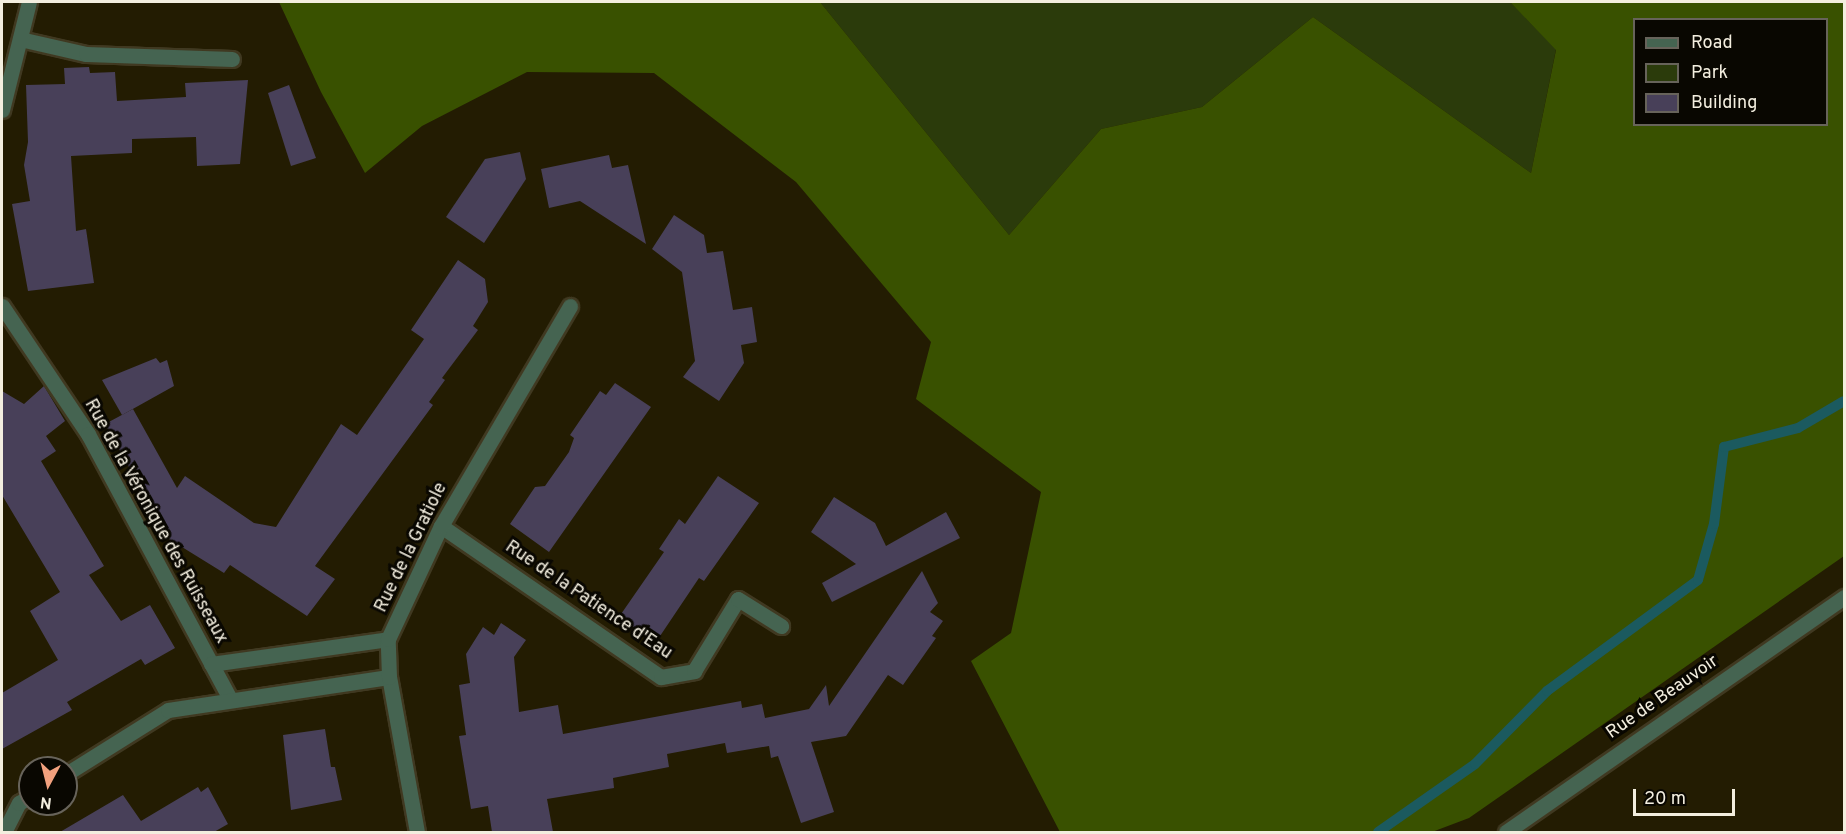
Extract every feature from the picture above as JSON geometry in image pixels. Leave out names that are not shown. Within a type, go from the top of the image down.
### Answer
[{"type":"street","points":[[2,110],[29,2]]},
{"type":"street","points":[[20,39],[86,54],[232,59]]},
{"type":"street","name":"Rue de la Véronique des Ruisseaux","points":[[2,306],[88,434],[230,699]]},
{"type":"street","name":"Rue de la Gratiole","points":[[417,832],[389,677],[388,639],[441,526],[570,306]]},
{"type":"street","name":"Rue de la Patience d'Eau","points":[[441,526],[661,677],[694,671],[738,599],[781,626]]},
{"type":"street","name":"Rue de Beauvoir","points":[[1506,832],[1845,597]]},
{"type":"street","points":[[211,664],[388,639]]},
{"type":"street","points":[[78,766],[168,710],[389,677]]},
{"type":"street","points":[[4,832],[18,805]]},
{"type":"green space","points":[[279,2],[820,2],[1009,235],[1101,129],[1202,107],[1313,17],[1531,173],[1556,50],[1510,2],[1844,2],[1844,556],[1469,818],[1432,832],[1060,832],[971,661],[1011,633],[1041,492],[916,399],[931,342],[796,182],[654,73],[527,72],[422,126],[365,173],[321,92]]},
{"type":"green space","points":[[820,2],[1510,2],[1556,49],[1531,173],[1313,17],[1202,107],[1101,129],[1009,235]]},
{"type":"building","points":[[89,67],[90,73],[115,72],[117,101],[186,97],[185,83],[248,80],[240,164],[197,166],[196,137],[132,139],[132,153],[71,156],[76,231],[86,229],[94,283],[28,291],[12,204],[30,201],[24,165],[28,142],[26,85],[65,84],[64,68]]},
{"type":"building","points":[[289,85],[316,158],[291,166],[268,93]]},
{"type":"building","points":[[520,152],[526,179],[484,243],[446,217],[485,159]]},
{"type":"building","points":[[609,155],[612,168],[628,165],[646,244],[580,201],[549,208],[541,169]]},
{"type":"building","points":[[674,215],[704,235],[707,253],[723,251],[733,310],[752,307],[757,342],[741,345],[744,363],[719,401],[683,377],[695,361],[682,272],[652,249]]},
{"type":"building","points":[[458,260],[485,279],[488,302],[473,326],[478,330],[442,378],[445,380],[429,402],[433,405],[315,566],[335,579],[307,616],[230,565],[224,573],[169,539],[105,424],[133,409],[177,488],[185,476],[254,523],[276,527],[341,424],[357,435],[424,339],[411,330]]},
{"type":"building","points":[[156,358],[160,363],[167,360],[174,386],[122,415],[102,380]]},
{"type":"building","points":[[615,383],[651,407],[549,552],[510,524],[535,487],[545,486],[569,452],[574,438],[570,435],[600,391],[606,395]]},
{"type":"building","points":[[44,386],[65,421],[46,436],[56,451],[41,461],[104,566],[89,575],[121,621],[150,605],[175,648],[145,665],[141,659],[67,702],[72,710],[2,749],[2,693],[58,660],[30,611],[60,592],[2,495],[2,391],[24,404]]},
{"type":"building","points":[[718,476],[759,503],[704,581],[699,578],[656,642],[619,617],[664,552],[659,549],[679,519],[685,524]]},
{"type":"building","points":[[834,497],[875,523],[886,546],[946,512],[960,538],[832,602],[822,583],[856,564],[811,532]]},
{"type":"building","points":[[922,571],[938,603],[930,612],[943,621],[932,636],[936,638],[903,685],[888,675],[846,736],[811,742],[834,812],[801,823],[778,756],[771,758],[769,746],[727,753],[725,743],[667,754],[669,767],[613,778],[614,788],[547,799],[553,832],[492,832],[488,806],[471,809],[459,736],[466,735],[459,685],[470,683],[466,654],[483,627],[494,635],[501,623],[526,640],[514,657],[519,712],[558,705],[563,734],[741,701],[742,708],[762,704],[765,718],[809,709],[826,685],[829,706]]},
{"type":"building","points":[[325,729],[331,767],[335,767],[342,800],[291,810],[283,735]]},
{"type":"building","points":[[198,787],[201,792],[208,787],[228,824],[214,832],[60,832],[123,795],[141,821]]},
{"type":"waterway","points":[[1378,832],[1475,764],[1547,691],[1698,580],[1714,524],[1724,447],[1798,428],[1844,401]]}]
